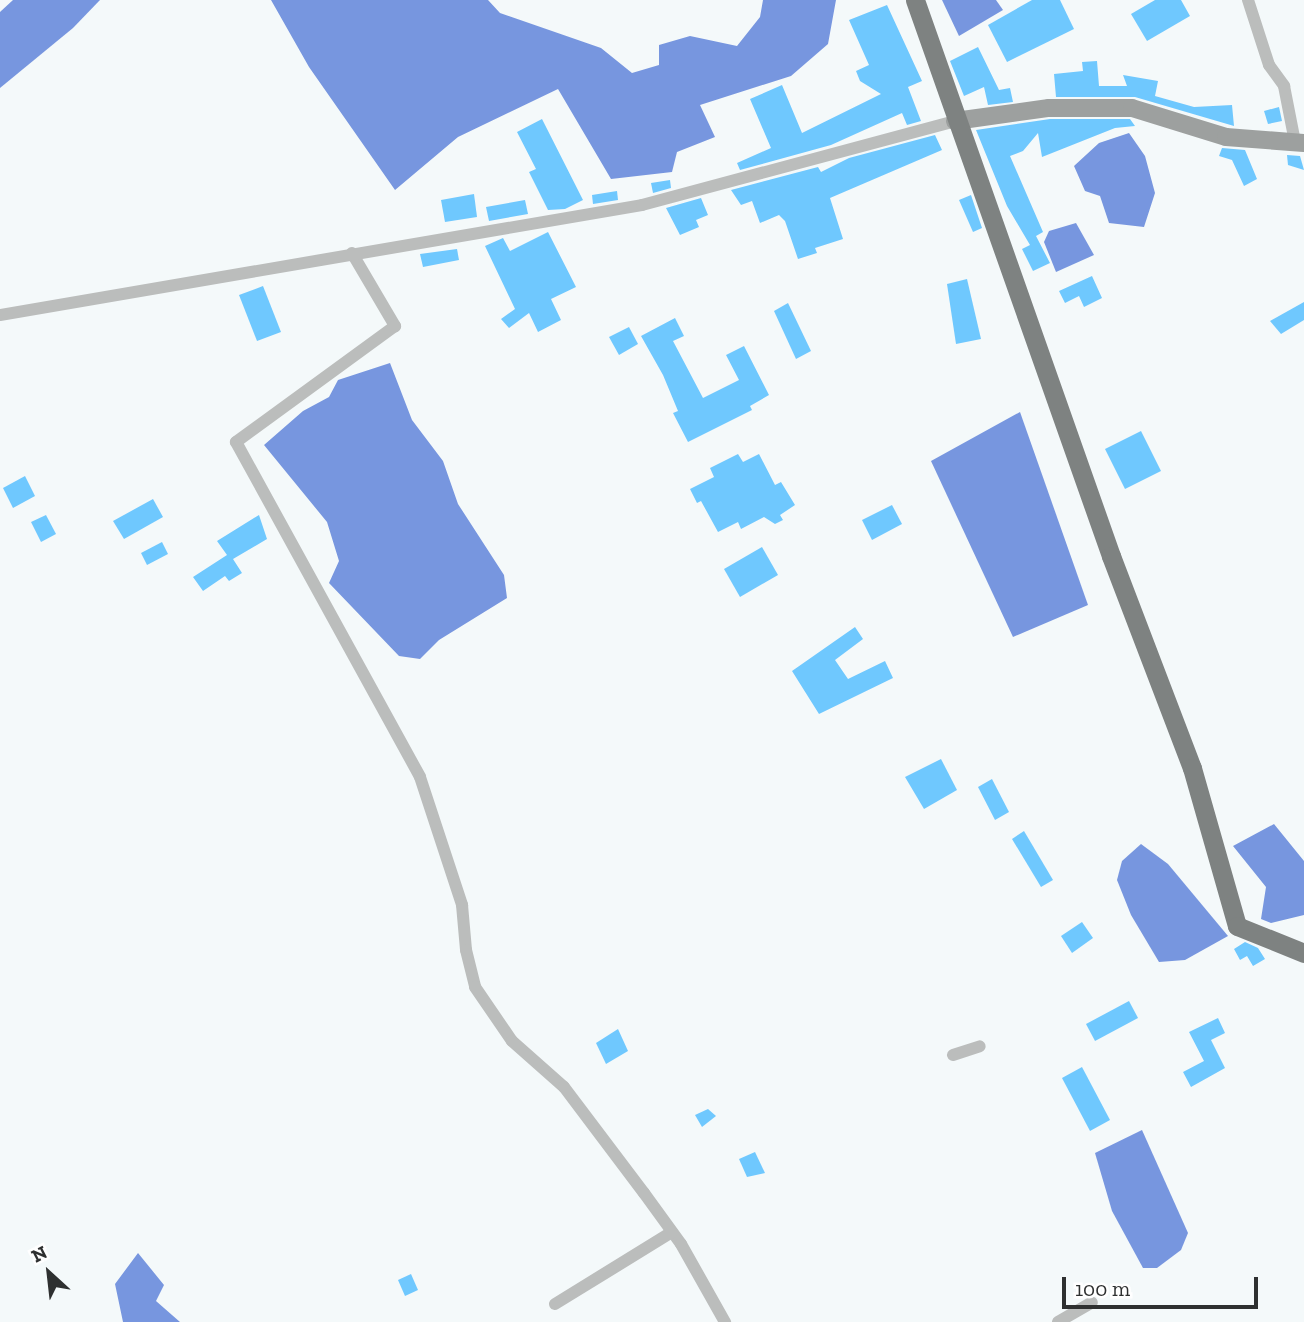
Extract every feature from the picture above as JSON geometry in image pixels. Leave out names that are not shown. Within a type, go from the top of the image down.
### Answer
[{"type":"highway","points":[[915,0],[955,121],[1192,768],[1237,926],[1304,953]]},
{"type":"main road","points":[[955,121],[1049,108],[1132,108],[1226,137],[1300,143]]},
{"type":"street","points":[[1248,0],[1269,65],[1284,86],[1300,143]]},
{"type":"street","points":[[0,315],[642,205],[955,121]]},
{"type":"street","points":[[352,253],[395,326],[236,442],[420,777],[462,905],[466,950],[475,988],[512,1041],[564,1087],[672,1232],[725,1322]]},
{"type":"street","points":[[953,1055],[980,1046]]},
{"type":"street","points":[[555,1304],[672,1232]]},
{"type":"street","points":[[1058,1322],[1092,1302]]},
{"type":"water","points":[[13,0],[100,0],[73,28],[0,88],[0,12]]},
{"type":"water","points":[[271,0],[488,0],[500,13],[601,48],[632,73],[659,65],[659,45],[690,36],[737,46],[760,17],[763,0],[836,0],[828,44],[791,76],[700,105],[715,137],[677,152],[672,172],[611,179],[558,89],[458,137],[395,190],[309,67]]},
{"type":"water","points":[[942,0],[996,0],[1003,10],[959,36]]},
{"type":"water","points":[[1129,133],[1145,156],[1155,193],[1144,227],[1109,223],[1100,196],[1085,191],[1074,166],[1099,143]]},
{"type":"water","points":[[1076,223],[1094,255],[1056,272],[1044,242],[1049,231]]},
{"type":"water","points":[[390,363],[412,420],[443,461],[458,504],[504,575],[507,598],[439,640],[420,659],[399,656],[329,583],[339,561],[327,522],[264,445],[303,411],[329,397],[338,380]]},
{"type":"water","points":[[1020,412],[1088,605],[1013,637],[931,461]]},
{"type":"water","points":[[1274,824],[1304,861],[1304,915],[1271,923],[1261,919],[1266,887],[1233,846]]},
{"type":"water","points":[[1141,844],[1168,864],[1228,936],[1185,960],[1159,962],[1131,915],[1117,880],[1122,861]]},
{"type":"water","points":[[1142,1130],[1188,1233],[1181,1250],[1157,1268],[1143,1268],[1112,1211],[1095,1153]]},
{"type":"water","points":[[138,1253],[164,1285],[156,1301],[180,1322],[123,1322],[115,1284]]},
{"type":"building","points":[[1032,0],[1060,0],[1074,29],[1007,62],[988,25]]},
{"type":"building","points":[[1155,0],[1181,0],[1190,16],[1147,41],[1131,14]]},
{"type":"building","points":[[887,5],[922,81],[908,87],[921,121],[907,125],[902,113],[831,145],[740,170],[737,163],[771,148],[750,99],[782,85],[802,133],[881,94],[860,81],[856,71],[869,65],[849,20]]},
{"type":"building","points":[[978,47],[999,90],[1010,88],[1013,102],[988,105],[984,87],[964,96],[950,61]]},
{"type":"building","points":[[1097,61],[1099,86],[1127,86],[1123,75],[1158,81],[1155,96],[1194,107],[1232,105],[1234,126],[1135,97],[1056,97],[1054,74],[1083,71],[1082,62]]},
{"type":"building","points":[[1279,107],[1282,121],[1268,124],[1264,111]]},
{"type":"building","points":[[542,119],[583,200],[565,209],[548,210],[529,172],[536,169],[517,132]]},
{"type":"building","points":[[1050,119],[1130,119],[1135,126],[1115,128],[1042,157],[1038,133],[1023,151],[1010,156],[1043,232],[1036,236],[1050,263],[1033,271],[1022,249],[1030,245],[1007,206],[976,130]]},
{"type":"building","points":[[935,135],[942,150],[830,198],[843,239],[815,248],[817,253],[798,259],[785,221],[779,215],[760,223],[752,201],[741,205],[731,190],[818,167],[821,172],[849,158]]},
{"type":"building","points":[[1222,148],[1245,150],[1257,179],[1244,186],[1232,160],[1219,156]]},
{"type":"building","points":[[1287,155],[1300,156],[1304,170],[1288,165]]},
{"type":"building","points":[[670,180],[671,188],[653,193],[651,183]]},
{"type":"building","points":[[617,191],[618,200],[593,204],[592,195]]},
{"type":"building","points":[[474,194],[477,217],[445,222],[441,200]]},
{"type":"building","points":[[971,195],[982,228],[973,232],[959,200]]},
{"type":"building","points":[[701,198],[708,215],[696,220],[699,227],[680,235],[666,208]]},
{"type":"building","points":[[525,200],[528,214],[489,221],[486,207]]},
{"type":"building","points":[[548,232],[576,287],[551,299],[561,320],[538,332],[529,313],[509,328],[501,319],[515,309],[485,246],[503,238],[510,251]]},
{"type":"building","points":[[457,249],[459,260],[423,267],[420,254]]},
{"type":"building","points":[[1092,276],[1102,298],[1084,307],[1079,296],[1065,303],[1059,291]]},
{"type":"building","points":[[967,279],[981,339],[956,344],[947,284]]},
{"type":"building","points":[[263,286],[281,332],[257,341],[239,295]]},
{"type":"building","points":[[1304,302],[1304,320],[1281,334],[1270,321]]},
{"type":"building","points":[[788,303],[811,351],[796,359],[774,311]]},
{"type":"building","points":[[675,318],[684,336],[673,341],[703,398],[739,380],[726,355],[744,346],[769,395],[750,406],[752,410],[688,442],[673,413],[678,411],[663,375],[641,336]]},
{"type":"building","points":[[629,327],[638,344],[619,355],[609,337]]},
{"type":"building","points":[[1141,431],[1161,471],[1125,489],[1105,449]]},
{"type":"building","points":[[738,454],[743,462],[759,454],[775,485],[781,482],[795,505],[780,515],[783,520],[775,524],[764,517],[741,529],[738,522],[718,532],[701,501],[697,503],[690,489],[714,477],[710,468]]},
{"type":"building","points":[[25,476],[35,496],[13,508],[3,488]]},
{"type":"building","points":[[153,499],[163,517],[124,539],[113,521]]},
{"type":"building","points":[[892,505],[902,524],[872,540],[862,520]]},
{"type":"building","points":[[46,515],[56,534],[41,542],[31,522]]},
{"type":"building","points":[[259,515],[267,539],[233,559],[242,573],[229,581],[225,576],[203,591],[193,577],[227,555],[217,541]]},
{"type":"building","points":[[162,542],[168,554],[147,565],[141,553]]},
{"type":"building","points":[[762,547],[778,575],[740,597],[724,569]]},
{"type":"building","points":[[855,627],[863,639],[835,660],[848,679],[885,661],[893,678],[819,714],[792,671]]},
{"type":"building","points":[[941,759],[957,790],[924,809],[905,777]]},
{"type":"building","points":[[992,779],[1009,812],[995,820],[978,787]]},
{"type":"building","points":[[1024,831],[1053,880],[1041,887],[1012,839]]},
{"type":"building","points":[[1082,922],[1093,938],[1072,953],[1061,936]]},
{"type":"building","points":[[1245,942],[1258,948],[1265,959],[1253,966],[1247,956],[1240,960],[1234,949]]},
{"type":"building","points":[[1129,1001],[1138,1018],[1095,1041],[1086,1024]]},
{"type":"building","points":[[1218,1018],[1225,1033],[1211,1040],[1225,1068],[1191,1087],[1183,1072],[1204,1061],[1189,1032]]},
{"type":"building","points":[[618,1029],[628,1051],[606,1064],[596,1043]]},
{"type":"building","points":[[1082,1067],[1110,1120],[1090,1131],[1062,1078]]},
{"type":"building","points":[[708,1109],[716,1116],[702,1127],[695,1115]]},
{"type":"building","points":[[755,1152],[765,1173],[747,1177],[739,1159]]},
{"type":"building","points":[[411,1274],[418,1290],[405,1296],[398,1280]]}]
